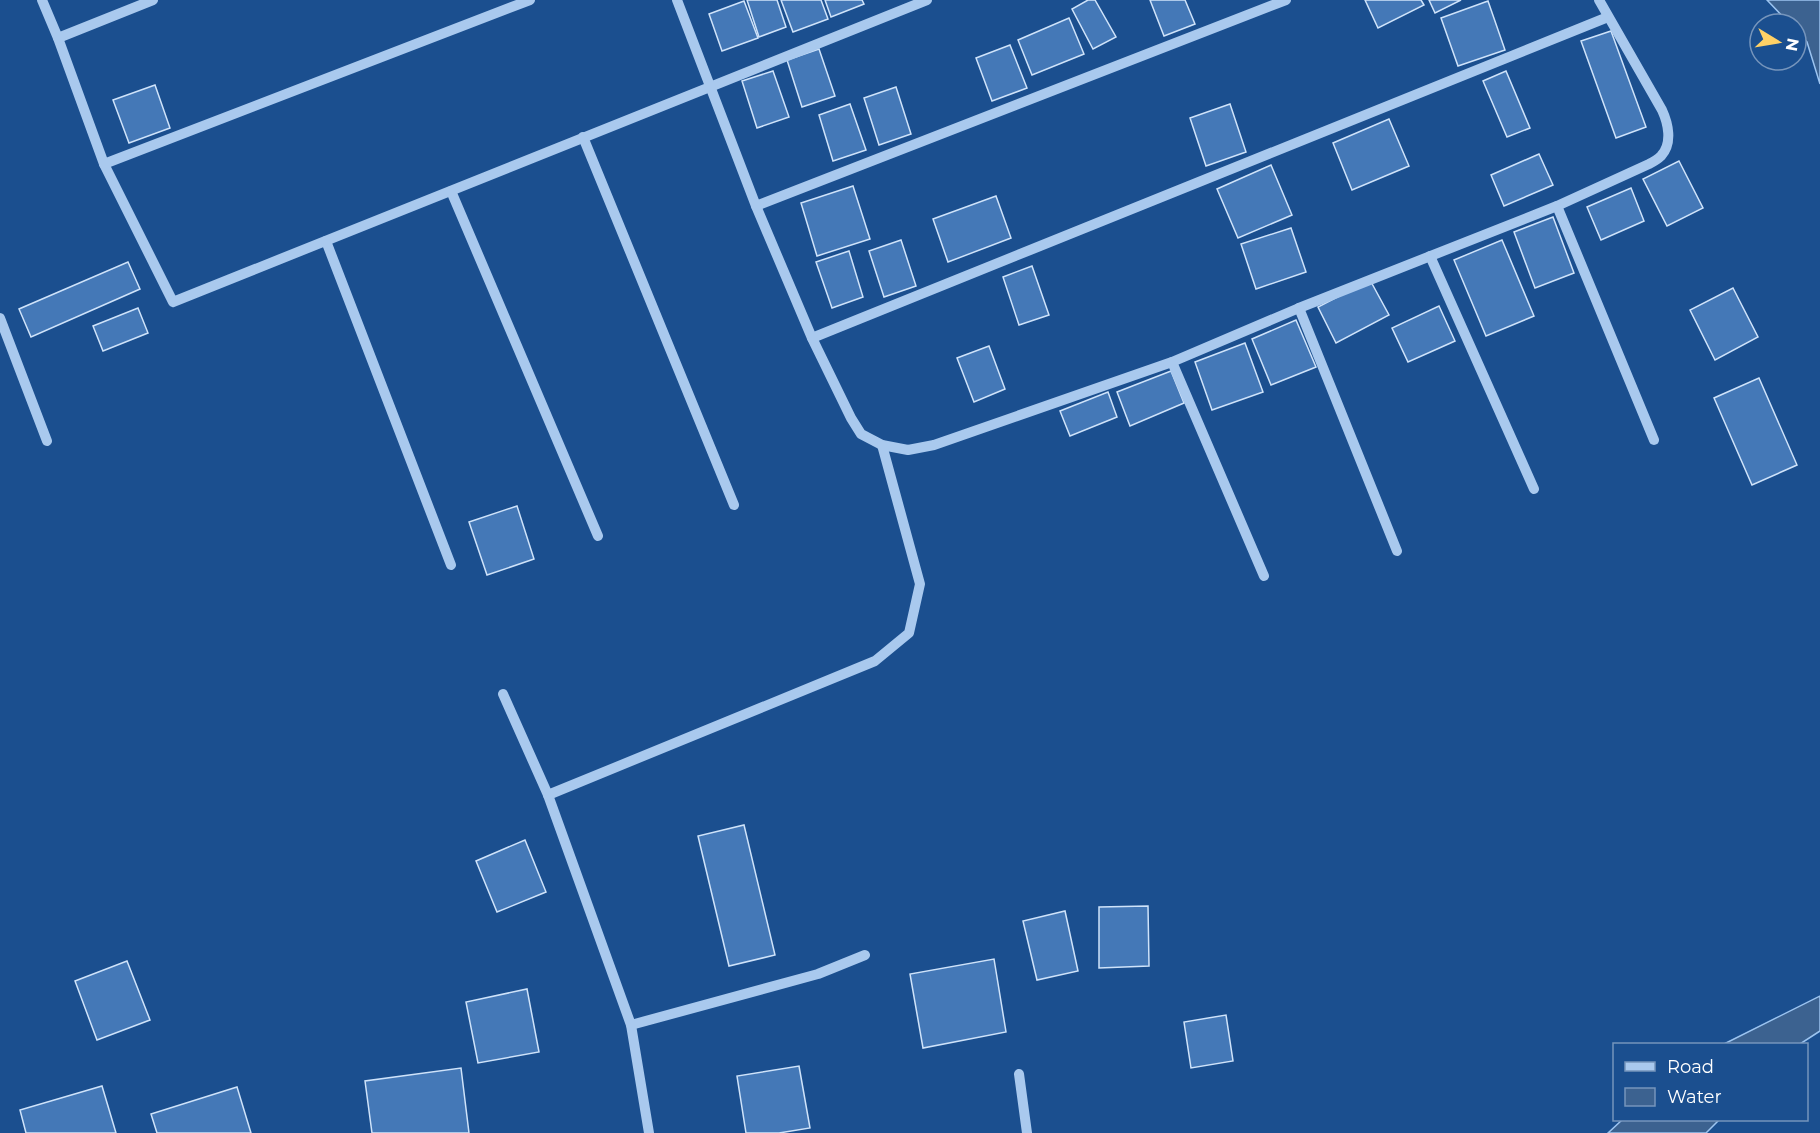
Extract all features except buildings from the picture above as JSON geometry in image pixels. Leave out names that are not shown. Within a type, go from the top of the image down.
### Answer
[{"type":"street","points":[[42,0],[104,165],[173,302],[927,0]]},
{"type":"street","points":[[58,38],[153,0]]},
{"type":"street","points":[[104,165],[530,0]]},
{"type":"street","points":[[677,0],[756,206],[812,338],[856,426],[861,434],[882,445],[908,450],[934,446],[1172,362],[1299,308],[1557,206],[1649,164],[1662,155],[1667,143],[1668,124],[1599,0]]},
{"type":"street","points":[[756,206],[1286,0]]},
{"type":"street","points":[[812,338],[1608,17]]},
{"type":"street","points":[[583,137],[734,505]]},
{"type":"street","points":[[451,191],[598,537]]},
{"type":"street","points":[[1557,206],[1654,440]]},
{"type":"street","points":[[326,241],[451,565]]},
{"type":"street","points":[[1430,256],[1534,489]]},
{"type":"street","points":[[1299,308],[1396,551]]},
{"type":"street","points":[[0,318],[47,441]]},
{"type":"street","points":[[1172,362],[1263,576]]},
{"type":"street","points":[[548,795],[875,661],[909,633],[920,584],[882,445]]},
{"type":"street","points":[[503,694],[548,795],[631,1025],[649,1133]]},
{"type":"street","points":[[631,1025],[818,974],[865,955]]},
{"type":"street","points":[[1019,1074],[1027,1133]]},
{"type":"water","points":[[1767,0],[1820,0],[1820,84],[1808,45],[1808,12],[1778,12]]},
{"type":"water","points":[[1820,996],[1820,1031],[1802,1043],[1726,1043]]},
{"type":"water","points":[[1621,1121],[1718,1121],[1706,1133],[1608,1133]]}]
